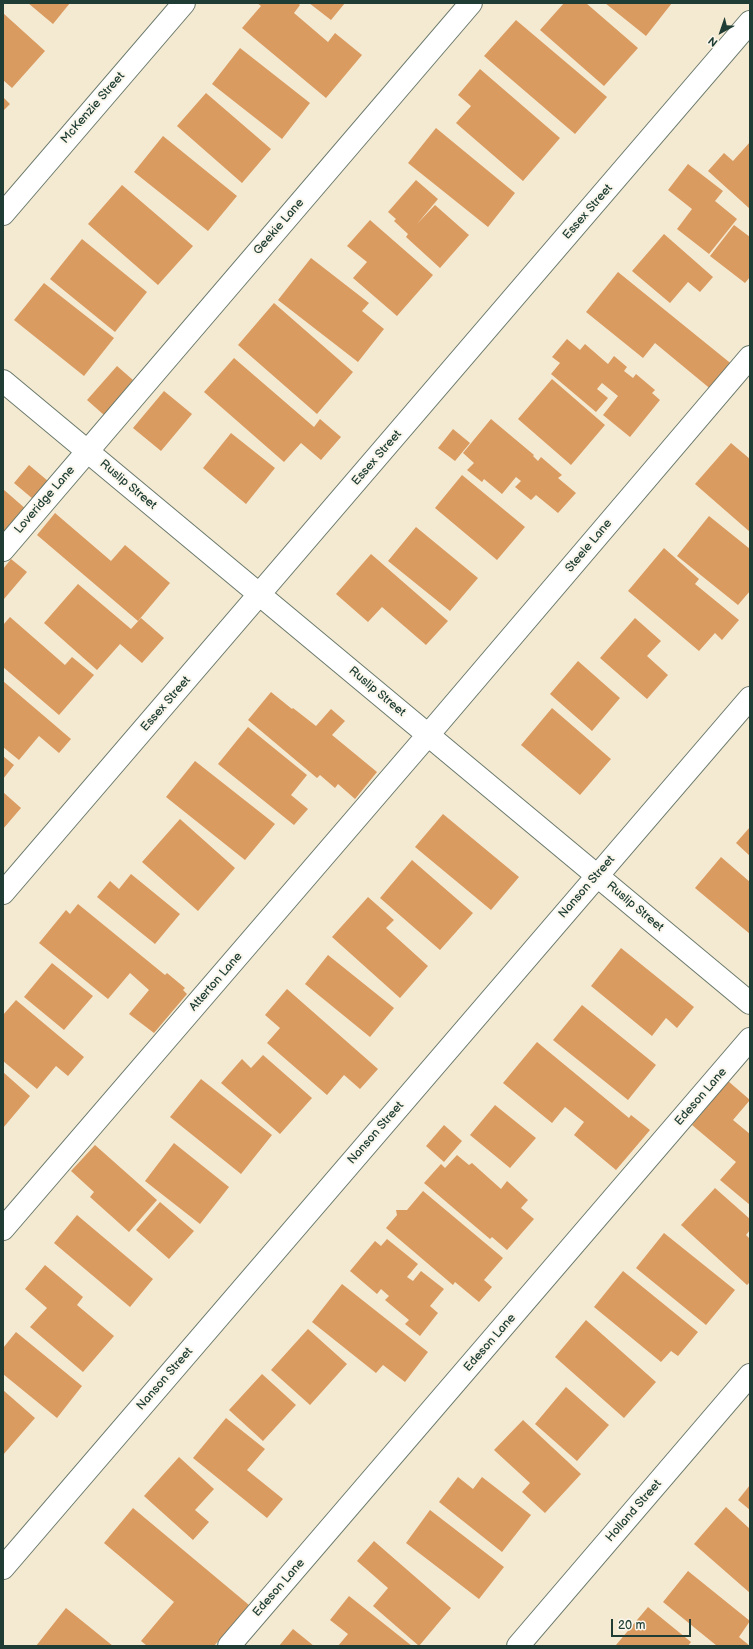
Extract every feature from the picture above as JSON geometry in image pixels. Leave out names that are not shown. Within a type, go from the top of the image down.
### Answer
[{"type":"street","name":"McKenzie Street","points":[[3,214],[184,3]]},
{"type":"street","name":"Geekie Lane","points":[[87,451],[471,3]]},
{"type":"street","name":"Essex Street","points":[[3,893],[750,22]]},
{"type":"street","name":"Steele Lane","points":[[428,735],[750,356]]},
{"type":"street","name":"Ruslip Street","points":[[3,381],[750,1003]]},
{"type":"street","name":"Loveridge Lane","points":[[3,550],[87,451]]},
{"type":"street","name":"Nanson Street","points":[[3,1568],[596,875],[750,698]]},
{"type":"street","name":"Atterton Lane","points":[[3,1229],[428,735]]},
{"type":"street","name":"Edeson Lane","points":[[230,1646],[750,1039]]},
{"type":"street","name":"Holland Street","points":[[518,1646],[750,1375]]},
{"type":"building","points":[[28,3],[70,3],[53,24]]},
{"type":"building","points":[[257,3],[298,3],[300,5],[294,13],[328,42],[335,33],[362,55],[326,98],[242,28],[261,6]]},
{"type":"building","points":[[309,3],[345,3],[331,20]]},
{"type":"building","points":[[564,3],[586,3],[638,48],[604,86],[540,30]]},
{"type":"building","points":[[605,3],[672,3],[646,36]]},
{"type":"building","points":[[3,13],[45,51],[12,88],[3,80]]},
{"type":"building","points":[[516,20],[607,97],[575,134],[484,56]]},
{"type":"building","points":[[240,48],[310,103],[282,139],[212,84]]},
{"type":"building","points":[[480,69],[560,138],[523,181],[456,123],[471,106],[458,95]]},
{"type":"building","points":[[206,93],[271,149],[242,183],[177,126]]},
{"type":"building","points":[[3,97],[10,104],[3,111]]},
{"type":"building","points":[[436,128],[515,193],[488,227],[408,163]]},
{"type":"building","points":[[163,136],[237,196],[208,231],[134,172]]},
{"type":"building","points":[[750,142],[750,209],[708,171],[724,153],[733,161]]},
{"type":"building","points":[[688,164],[723,191],[715,201],[737,219],[709,254],[677,229],[692,209],[668,190]]},
{"type":"building","points":[[416,180],[438,199],[417,224],[435,205],[469,235],[440,268],[406,237],[408,234],[394,221],[396,219],[388,212]]},
{"type":"building","points":[[122,185],[193,246],[158,285],[88,224]]},
{"type":"building","points":[[370,220],[433,275],[397,316],[353,278],[367,262],[347,246]]},
{"type":"building","points":[[734,225],[750,237],[750,277],[745,283],[710,256]]},
{"type":"building","points":[[664,234],[713,277],[700,292],[688,282],[670,303],[632,271]]},
{"type":"building","points":[[82,239],[147,292],[115,332],[50,279]]},
{"type":"building","points":[[311,258],[369,303],[362,311],[384,329],[358,362],[278,300]]},
{"type":"building","points":[[618,272],[734,366],[713,391],[655,343],[643,358],[586,312]]},
{"type":"building","points":[[44,283],[114,338],[84,376],[14,320]]},
{"type":"building","points":[[274,303],[353,372],[317,414],[238,345]]},
{"type":"building","points":[[567,339],[580,350],[585,344],[608,364],[614,356],[627,367],[624,371],[633,378],[636,374],[655,390],[652,393],[660,400],[630,437],[603,415],[618,396],[602,383],[597,389],[608,398],[596,412],[551,374],[560,363],[552,357]]},
{"type":"building","points":[[234,358],[314,427],[320,419],[341,437],[321,460],[301,443],[284,462],[204,392]]},
{"type":"building","points":[[117,366],[133,380],[104,415],[87,400]]},
{"type":"building","points":[[552,379],[605,425],[571,465],[518,419]]},
{"type":"building","points":[[164,391],[192,414],[161,451],[133,428]]},
{"type":"building","points":[[491,419],[534,455],[533,456],[538,461],[541,457],[562,475],[558,478],[576,493],[558,513],[536,495],[531,500],[515,487],[521,481],[516,477],[502,494],[484,479],[482,482],[467,470],[474,463],[463,453]]},
{"type":"building","points":[[453,429],[470,443],[455,461],[438,448]]},
{"type":"building","points":[[231,433],[275,468],[246,504],[203,468]]},
{"type":"building","points":[[731,443],[750,459],[750,532],[695,484]]},
{"type":"building","points":[[29,465],[48,481],[33,499],[14,483]]},
{"type":"building","points":[[462,475],[525,527],[497,560],[435,508]]},
{"type":"building","points":[[3,489],[27,510],[3,537]]},
{"type":"building","points":[[55,513],[111,561],[125,545],[170,583],[138,621],[37,535]]},
{"type":"building","points":[[709,516],[750,549],[750,591],[738,605],[677,556]]},
{"type":"building","points":[[416,527],[478,578],[450,611],[388,561]]},
{"type":"building","points":[[664,548],[699,579],[695,584],[739,620],[722,640],[715,633],[699,651],[628,591]]},
{"type":"building","points":[[371,554],[448,621],[426,645],[382,607],[368,622],[336,594]]},
{"type":"building","points":[[11,559],[27,572],[4,599],[3,569]]},
{"type":"building","points":[[78,584],[131,629],[141,618],[164,638],[142,663],[120,644],[97,670],[44,623]]},
{"type":"building","points":[[10,617],[65,665],[72,657],[94,675],[59,715],[3,667],[3,625]]},
{"type":"building","points":[[635,618],[661,641],[647,656],[668,675],[647,699],[600,658]]},
{"type":"building","points":[[578,661],[620,698],[592,731],[550,694]]},
{"type":"building","points":[[3,681],[71,739],[59,753],[39,736],[19,760],[3,747]]},
{"type":"building","points":[[271,692],[316,726],[331,709],[345,721],[332,735],[377,772],[355,799],[338,784],[335,788],[320,775],[317,778],[248,720]]},
{"type":"building","points":[[552,708],[611,759],[580,795],[521,745]]},
{"type":"building","points":[[248,727],[307,775],[291,795],[308,809],[294,825],[218,764]]},
{"type":"building","points":[[3,756],[14,765],[3,779]]},
{"type":"building","points":[[195,761],[275,824],[245,860],[166,797]]},
{"type":"building","points":[[3,792],[21,808],[3,829]]},
{"type":"building","points":[[443,814],[519,877],[491,910],[415,847]]},
{"type":"building","points":[[180,819],[235,868],[198,911],[142,862]]},
{"type":"building","points":[[750,827],[750,856],[736,843]]},
{"type":"building","points":[[721,857],[750,882],[750,934],[695,888]]},
{"type":"building","points":[[412,860],[473,913],[440,950],[380,898]]},
{"type":"building","points":[[131,874],[180,914],[155,944],[97,897],[110,881],[119,889]]},
{"type":"building","points":[[368,897],[394,920],[386,928],[428,966],[400,998],[332,937]]},
{"type":"building","points":[[78,904],[165,975],[167,973],[185,988],[183,990],[187,994],[154,1033],[129,1014],[149,990],[130,973],[108,999],[39,943],[66,910],[70,914]]},
{"type":"building","points":[[621,948],[694,1007],[677,1028],[666,1018],[652,1036],[591,986]]},
{"type":"building","points":[[328,955],[394,1008],[370,1037],[305,984]]},
{"type":"building","points":[[52,963],[93,996],[64,1030],[24,997]]},
{"type":"building","points":[[287,989],[378,1069],[360,1089],[344,1075],[327,1095],[267,1043],[280,1028],[265,1015]]},
{"type":"building","points":[[16,1000],[84,1057],[68,1076],[56,1066],[37,1089],[3,1061],[3,1015]]},
{"type":"building","points":[[582,1005],[656,1065],[628,1100],[553,1040]]},
{"type":"building","points":[[537,1042],[629,1118],[631,1115],[650,1130],[616,1170],[574,1135],[584,1122],[565,1107],[552,1123],[503,1083]]},
{"type":"building","points":[[263,1055],[312,1098],[280,1134],[221,1083],[242,1059],[251,1068]]},
{"type":"building","points":[[3,1072],[30,1096],[3,1128]]},
{"type":"building","points":[[201,1079],[272,1135],[241,1174],[170,1117]]},
{"type":"building","points":[[728,1081],[750,1100],[733,1120],[750,1134],[750,1205],[720,1180],[736,1162],[692,1125]]},
{"type":"building","points":[[495,1105],[536,1138],[510,1168],[470,1135]]},
{"type":"building","points":[[444,1125],[462,1141],[444,1162],[426,1146]]},
{"type":"building","points":[[174,1143],[229,1187],[200,1224],[145,1181]]},
{"type":"building","points":[[95,1145],[157,1200],[129,1232],[90,1197],[94,1192],[71,1171]]},
{"type":"building","points":[[457,1155],[469,1165],[472,1163],[501,1189],[507,1181],[528,1200],[521,1208],[534,1219],[507,1250],[492,1237],[490,1239],[424,1183],[441,1164],[445,1168]]},
{"type":"building","points":[[715,1188],[750,1219],[750,1230],[746,1235],[750,1239],[750,1282],[747,1285],[681,1225]]},
{"type":"building","points":[[423,1191],[503,1258],[484,1280],[492,1287],[479,1302],[455,1282],[453,1285],[386,1228],[397,1215],[396,1210],[407,1210]]},
{"type":"building","points":[[160,1202],[194,1231],[169,1259],[136,1230]]},
{"type":"building","points":[[77,1215],[153,1279],[130,1307],[54,1243]]},
{"type":"building","points":[[664,1233],[735,1290],[706,1325],[636,1268]]},
{"type":"building","points":[[387,1239],[418,1264],[407,1277],[413,1281],[421,1271],[444,1289],[430,1306],[438,1313],[420,1336],[405,1324],[409,1320],[385,1300],[389,1296],[381,1289],[377,1294],[350,1271],[375,1241],[381,1246]]},
{"type":"building","points":[[45,1265],[83,1297],[77,1305],[114,1336],[83,1372],[30,1327],[47,1308],[25,1289]]},
{"type":"building","points":[[623,1271],[698,1332],[678,1356],[671,1351],[661,1362],[594,1307]]},
{"type":"building","points":[[342,1284],[428,1352],[405,1382],[383,1365],[376,1373],[312,1322]]},
{"type":"building","points":[[586,1320],[656,1382],[624,1418],[555,1357]]},
{"type":"building","points":[[308,1329],[347,1364],[310,1405],[271,1370]]},
{"type":"building","points":[[16,1332],[82,1386],[57,1418],[3,1374],[3,1348]]},
{"type":"building","points":[[262,1374],[296,1405],[263,1441],[229,1410]]},
{"type":"building","points":[[566,1387],[609,1425],[577,1461],[535,1424]]},
{"type":"building","points":[[3,1390],[35,1418],[3,1455]]},
{"type":"building","points":[[226,1418],[265,1449],[247,1470],[283,1499],[267,1518],[193,1458]]},
{"type":"building","points":[[523,1420],[581,1474],[545,1513],[522,1492],[530,1483],[494,1450]]},
{"type":"building","points":[[179,1457],[214,1489],[195,1510],[209,1522],[193,1540],[144,1496]]},
{"type":"building","points":[[458,1477],[473,1489],[482,1477],[531,1515],[502,1552],[439,1502]]},
{"type":"building","points":[[750,1485],[750,1510],[738,1500]]},
{"type":"building","points":[[726,1507],[750,1529],[750,1593],[694,1544]]},
{"type":"building","points":[[133,1508],[249,1605],[214,1646],[147,1646],[141,1641],[174,1602],[104,1543]]},
{"type":"building","points":[[430,1510],[504,1567],[479,1599],[406,1543]]},
{"type":"building","points":[[374,1541],[451,1608],[419,1646],[373,1606],[388,1588],[357,1561]]},
{"type":"building","points":[[688,1571],[750,1621],[739,1637],[750,1646],[717,1646],[663,1602]]},
{"type":"building","points":[[349,1596],[412,1646],[338,1646],[348,1634],[330,1620]]},
{"type":"building","points":[[648,1607],[691,1642],[688,1646],[616,1645]]},
{"type":"building","points":[[66,1608],[113,1646],[36,1646]]},
{"type":"building","points":[[293,1629],[314,1646],[279,1646]]}]
